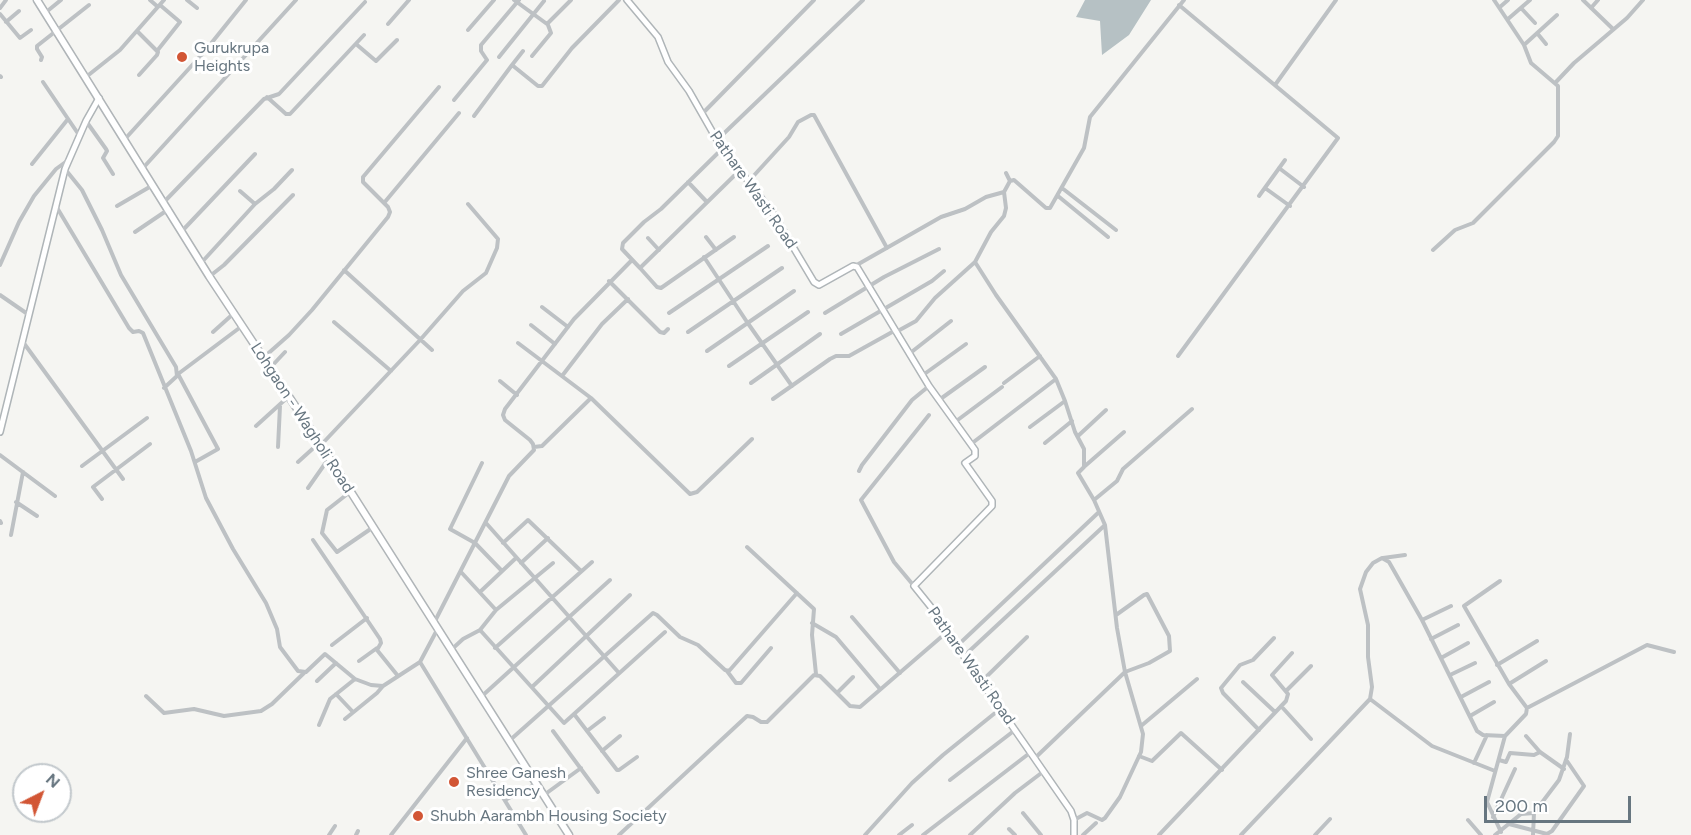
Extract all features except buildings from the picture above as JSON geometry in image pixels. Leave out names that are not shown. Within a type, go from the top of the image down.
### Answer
[{"type":"main road","name":"Lohgaon - Wagholi Road","points":[[36,0],[183,230],[209,276],[320,444],[569,835]]},
{"type":"street","points":[[0,8],[6,0]]},
{"type":"street","points":[[45,14],[61,0]]},
{"type":"street","points":[[139,75],[157,55],[157,51],[180,22],[150,0]]},
{"type":"street","points":[[86,77],[120,50],[164,0]]},
{"type":"street","points":[[187,0],[196,8]]},
{"type":"street","points":[[125,139],[205,51],[246,0]]},
{"type":"street","points":[[143,168],[296,0]]},
{"type":"street","points":[[388,24],[409,0]]},
{"type":"street","points":[[468,30],[494,0]]},
{"type":"street","points":[[547,24],[571,0]]},
{"type":"street","points":[[512,65],[538,86],[542,86],[572,48],[619,0]]},
{"type":"street","name":"Pathare Wasti Road","points":[[627,0],[658,37],[668,62],[689,92],[717,140],[774,215],[816,285],[855,266]]},
{"type":"street","points":[[701,114],[814,0]]},
{"type":"street","points":[[717,140],[863,0]]},
{"type":"street","points":[[1010,181],[1014,180],[1046,208],[1050,207],[1084,148],[1088,123],[1093,112],[1184,0]]},
{"type":"street","points":[[1275,85],[1336,0]]},
{"type":"street","points":[[1433,250],[1455,230],[1473,223],[1556,139],[1558,86],[1531,63],[1524,45],[1494,0]]},
{"type":"street","points":[[1500,8],[1508,0]]},
{"type":"street","points":[[1508,19],[1530,0]]},
{"type":"street","points":[[1583,0],[1613,29]]},
{"type":"street","points":[[1591,8],[1598,0]]},
{"type":"street","points":[[1556,82],[1643,0]]},
{"type":"street","points":[[454,100],[487,60],[481,51],[481,45],[517,1],[547,24],[551,33],[532,57]]},
{"type":"street","points":[[499,57],[544,1]]},
{"type":"street","points":[[164,202],[267,97],[279,94],[365,2]]},
{"type":"street","points":[[41,60],[42,57],[36,47],[89,5]]},
{"type":"street","points":[[1178,356],[1338,138],[1179,5]]},
{"type":"street","points":[[1521,8],[1535,23]]},
{"type":"street","points":[[6,22],[19,11]]},
{"type":"street","points":[[0,14],[20,38],[31,30]]},
{"type":"street","points":[[1524,45],[1557,15]]},
{"type":"street","points":[[136,31],[157,51]]},
{"type":"street","points":[[1537,33],[1546,44]]},
{"type":"street","points":[[267,97],[286,114],[290,114],[364,35]]},
{"type":"street","points":[[356,44],[376,61],[397,40]]},
{"type":"street","points":[[474,116],[523,51]]},
{"type":"street","points":[[43,82],[79,135]]},
{"type":"street","points":[[262,358],[289,335],[388,217],[389,210],[363,182],[363,177],[439,87]]},
{"type":"street","points":[[0,432],[65,169],[79,135],[99,98]]},
{"type":"street","points":[[384,203],[459,112]]},
{"type":"street","points":[[748,183],[789,137],[798,122],[814,115],[887,248]]},
{"type":"street","points":[[32,164],[68,119]]},
{"type":"street","points":[[86,121],[106,149],[107,152],[103,158],[113,174]]},
{"type":"street","points":[[723,148],[622,245],[622,249],[659,288],[734,237]]},
{"type":"street","points":[[183,230],[255,154]]},
{"type":"street","points":[[0,265],[17,226],[34,196],[56,169],[68,160]]},
{"type":"street","points":[[1259,196],[1286,160]]},
{"type":"street","points":[[1279,168],[1304,187]]},
{"type":"street","points":[[65,169],[82,190],[121,275],[156,332],[218,446],[216,451],[195,462]]},
{"type":"street","points":[[202,262],[255,204],[274,189],[292,170]]},
{"type":"street","points":[[640,268],[739,171]]},
{"type":"street","points":[[1006,173],[1010,181]]},
{"type":"street","points":[[773,399],[834,357],[849,356],[916,321],[935,298],[975,262],[1004,216],[1006,208],[1004,192],[1010,181]]},
{"type":"street","points":[[688,182],[706,201]]},
{"type":"street","points":[[117,206],[153,184]]},
{"type":"street","points":[[1062,188],[1116,230]]},
{"type":"street","points":[[1265,188],[1290,206]]},
{"type":"street","points":[[240,191],[255,204]]},
{"type":"street","points":[[914,586],[993,504],[965,463],[976,454],[971,444],[929,386],[855,266],[941,217],[965,209],[986,197],[1004,192]]},
{"type":"street","points":[[209,276],[224,266],[293,195]]},
{"type":"street","points":[[1057,196],[1108,237]]},
{"type":"street","points":[[298,462],[320,444],[391,371],[464,291],[484,276],[497,248],[497,235],[468,204]]},
{"type":"street","points":[[56,206],[131,330],[143,333],[195,462],[207,501],[266,603],[277,629],[280,647],[298,671],[304,672]]},
{"type":"street","points":[[135,231],[169,209]]},
{"type":"street","points":[[706,237],[716,250]]},
{"type":"street","points":[[648,238],[659,250]]},
{"type":"street","points":[[669,314],[768,246]]},
{"type":"street","points":[[825,313],[884,277],[939,249]]},
{"type":"street","points":[[704,256],[792,386]]},
{"type":"street","points":[[534,447],[530,440],[503,418],[505,409],[568,327],[609,281],[632,260]]},
{"type":"street","points":[[975,262],[1056,379],[1084,449],[1084,467]]},
{"type":"street","points":[[688,332],[733,299],[782,268]]},
{"type":"street","points":[[344,270],[432,350]]},
{"type":"street","points":[[841,334],[932,281],[944,271]]},
{"type":"street","points":[[609,281],[660,332],[664,333],[668,329]]},
{"type":"street","points":[[707,351],[794,291]]},
{"type":"street","points":[[0,295],[30,315]]},
{"type":"street","points":[[562,376],[602,324],[628,299]]},
{"type":"street","points":[[542,307],[568,327]]},
{"type":"street","points":[[729,366],[808,312]]},
{"type":"street","points":[[213,332],[234,313]]},
{"type":"street","points":[[909,354],[951,321]]},
{"type":"street","points":[[334,322],[391,371]]},
{"type":"street","points":[[531,325],[555,344]]},
{"type":"street","points":[[164,388],[178,374],[242,326]]},
{"type":"street","points":[[752,383],[820,334]]},
{"type":"street","points":[[23,342],[123,479]]},
{"type":"street","points":[[518,343],[591,399],[690,494],[698,492],[752,439]]},
{"type":"street","points":[[923,375],[966,344]]},
{"type":"street","points":[[269,369],[285,352]]},
{"type":"street","points":[[955,422],[1040,356]]},
{"type":"street","points":[[939,400],[985,367]]},
{"type":"street","points":[[971,444],[1056,379]]},
{"type":"street","points":[[500,381],[517,395]]},
{"type":"street","points":[[859,471],[912,400],[929,386]]},
{"type":"street","points":[[256,426],[288,397]]},
{"type":"street","points":[[534,447],[542,446],[591,399]]},
{"type":"street","points":[[1030,427],[1065,401]]},
{"type":"street","points":[[278,447],[280,405]]},
{"type":"street","points":[[1094,500],[1117,481],[1123,469],[1192,409]]},
{"type":"street","points":[[1078,436],[1106,410]]},
{"type":"street","name":"Pathare Wasti Road","points":[[929,415],[861,500],[894,562],[939,617],[947,632],[1071,810],[1074,835]]},
{"type":"street","points":[[82,466],[147,418]]},
{"type":"street","points":[[1045,443],[1072,421]]},
{"type":"street","points":[[1074,820],[1087,813],[1102,820],[1105,818],[1120,797],[1139,756],[1143,739],[1125,672],[1105,525],[1078,473],[1124,432]]},
{"type":"street","points":[[102,499],[93,487],[150,444]]},
{"type":"street","points":[[345,719],[383,686],[420,662],[460,572],[509,476],[534,447]]},
{"type":"street","points":[[0,455],[55,496]]},
{"type":"street","points":[[308,488],[329,458]]},
{"type":"street","points":[[482,463],[450,529],[475,543],[502,571]]},
{"type":"street","points":[[10,535],[23,472]]},
{"type":"street","points":[[350,492],[327,510],[322,533],[337,552],[372,528]]},
{"type":"street","points":[[16,502],[37,516]]},
{"type":"street","points":[[957,646],[1100,512]]},
{"type":"street","points":[[503,543],[527,520],[581,571]]},
{"type":"street","points":[[485,523],[619,673]]},
{"type":"street","points":[[964,656],[1105,525]]},
{"type":"street","points":[[520,563],[548,538]]},
{"type":"street","points":[[313,540],[381,641],[378,648],[359,660]]},
{"type":"street","points":[[747,546],[814,609],[812,623],[816,674],[850,706],[856,708],[947,632]]},
{"type":"street","points":[[1241,835],[1370,699],[1372,687],[1368,657],[1368,625],[1360,589],[1366,572],[1373,563],[1382,558],[1405,555]]},
{"type":"street","points":[[480,592],[516,558]]},
{"type":"street","points":[[1382,558],[1389,562],[1422,620],[1477,731],[1487,735],[1505,736]]},
{"type":"street","points":[[495,648],[592,561]]},
{"type":"street","points":[[452,650],[463,639],[480,630],[496,610],[553,563]]},
{"type":"street","points":[[460,572],[496,610]]},
{"type":"street","points":[[482,696],[610,580]]},
{"type":"street","points":[[1500,582],[1464,606],[1497,665],[1527,708],[1526,714],[1505,736],[1487,802],[1500,832]]},
{"type":"street","points":[[727,671],[797,593]]},
{"type":"street","points":[[922,835],[1033,755],[1125,672],[1168,653],[1171,648],[1170,640],[1147,594],[1116,615]]},
{"type":"street","points":[[532,687],[630,595]]},
{"type":"street","points":[[1422,620],[1451,606]]},
{"type":"street","points":[[509,741],[649,616],[655,614],[680,637],[698,645],[727,671],[736,683],[741,683],[771,648]]},
{"type":"street","points":[[852,617],[900,673]]},
{"type":"street","points":[[332,645],[366,618]]},
{"type":"street","points":[[812,623],[836,637],[880,689]]},
{"type":"street","points":[[1431,639],[1458,625]]},
{"type":"street","points":[[480,630],[564,723],[665,632]]},
{"type":"street","points":[[982,681],[1027,638]]},
{"type":"street","points":[[1260,730],[1223,693],[1221,688],[1240,665],[1253,660],[1274,638]]},
{"type":"street","points":[[1497,665],[1538,641]]},
{"type":"street","points":[[1441,658],[1468,643]]},
{"type":"street","points":[[1527,708],[1647,645],[1674,652]]},
{"type":"street","points":[[378,648],[378,652],[398,676]]},
{"type":"street","points":[[1159,835],[1288,698],[1286,691],[1272,678],[1272,675],[1292,653]]},
{"type":"street","points":[[146,696],[164,713],[194,709],[224,716],[261,711],[272,704],[324,655],[327,655],[355,679],[371,685],[383,686]]},
{"type":"street","points":[[1509,684],[1546,661]]},
{"type":"street","points":[[420,662],[526,835]]},
{"type":"street","points":[[317,681],[336,663]]},
{"type":"street","points":[[1450,675],[1475,663]]},
{"type":"street","points":[[1286,691],[1311,666]]},
{"type":"street","points":[[619,835],[747,717],[767,722],[816,674]]},
{"type":"street","points":[[837,693],[853,677]]},
{"type":"street","points":[[319,725],[329,701],[355,679]]},
{"type":"street","points":[[1141,726],[1197,679]]},
{"type":"street","points":[[1243,682],[1275,712]]},
{"type":"street","points":[[1461,697],[1489,682]]},
{"type":"street","points":[[336,694],[353,712]]},
{"type":"street","points":[[1370,699],[1432,746],[1496,771]]},
{"type":"street","points":[[1470,716],[1494,702]]},
{"type":"street","points":[[1281,706],[1311,739]]},
{"type":"street","points":[[865,835],[912,783],[1000,709]]},
{"type":"street","points":[[574,714],[618,771],[637,757]]},
{"type":"street","points":[[587,731],[604,718]]},
{"type":"street","points":[[950,780],[1015,730]]},
{"type":"street","points":[[553,731],[598,792]]},
{"type":"street","points":[[1139,756],[1152,761],[1181,733],[1222,770]]},
{"type":"street","points":[[1533,833],[1534,813],[1559,780],[1567,761],[1570,734]]},
{"type":"street","points":[[1474,763],[1487,735]]},
{"type":"street","points":[[602,751],[620,736]]},
{"type":"street","points":[[1526,736],[1540,752],[1564,769]]},
{"type":"street","points":[[391,835],[467,738]]},
{"type":"street","points":[[1498,760],[1506,762],[1510,753],[1533,755],[1540,752]]},
{"type":"street","points":[[1509,824],[1533,833],[1550,833],[1584,786],[1567,761]]},
{"type":"street","points":[[544,795],[581,768]]},
{"type":"street","points":[[1494,817],[1515,769]]},
{"type":"street","points":[[970,835],[1015,793],[1044,771]]},
{"type":"street","points":[[505,800],[536,783]]},
{"type":"street","points":[[1023,813],[1041,835]]},
{"type":"street","points":[[1495,835],[1521,814],[1534,813]]},
{"type":"street","points":[[1314,835],[1330,819]]},
{"type":"street","points":[[1467,820],[1481,835]]},
{"type":"street","points":[[1083,835],[1096,823]]},
{"type":"street","points":[[899,835],[912,825]]},
{"type":"street","points":[[329,835],[335,826]]},
{"type":"street","points":[[1009,829],[1015,835]]},
{"type":"shaded area","points":[[1085,0],[1151,0],[1129,35],[1102,55],[1100,21],[1076,17]]},
{"type":"place","name":"Gurukrupa Heights","points":[[182,57]]},
{"type":"place","name":"Shree Ganesh Residency","points":[[454,782]]},
{"type":"place","name":"Shubh Aarambh Housing Society","points":[[418,816]]}]
